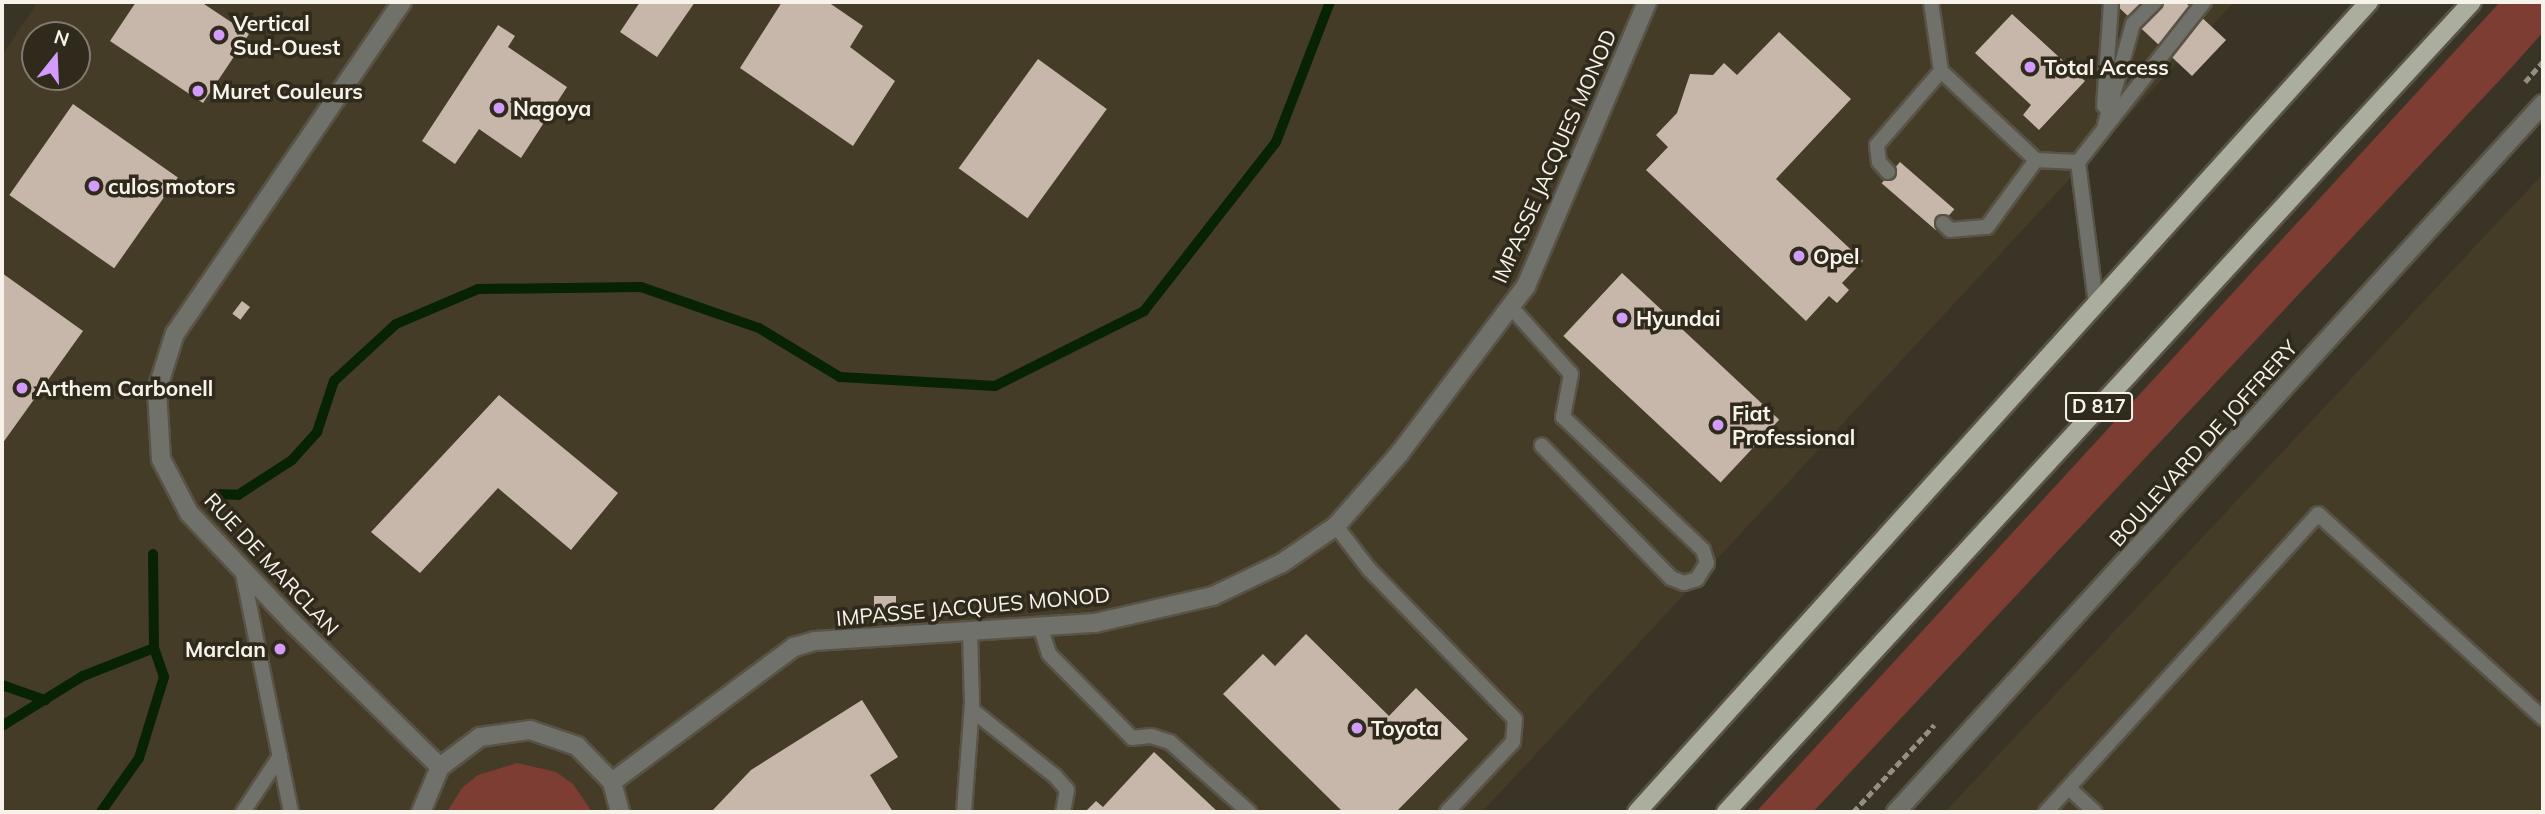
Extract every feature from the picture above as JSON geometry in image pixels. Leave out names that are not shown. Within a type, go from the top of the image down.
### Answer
[{"type":"main road","points":[[1637,812],[2369,2]]},
{"type":"main road","name":"D 817","points":[[1726,812],[2472,2]]},
{"type":"street","name":"RUE DE MARCLAN","points":[[402,2],[175,333],[157,390],[162,458],[189,513],[440,767]]},
{"type":"street","name":"IMPASSE JACQUES MONOD","points":[[612,782],[794,647],[815,641],[1095,623],[1213,596],[1282,563],[1336,526],[1399,454],[1526,286],[1647,2]]},
{"type":"street","name":"BOULEVARD DE JOFFRERY","points":[[1896,812],[2543,104]]},
{"type":"street","points":[[421,812],[440,767],[480,737],[530,730],[577,746],[612,782],[620,812]]},
{"type":"lane","points":[[1932,2],[1941,71],[2036,160],[2078,162]]},
{"type":"lane","points":[[2102,132],[2110,2]]},
{"type":"lane","points":[[2102,132],[2133,24],[2155,2]]},
{"type":"lane","points":[[2096,303],[2078,162],[2204,2]]},
{"type":"lane","points":[[1888,172],[1878,162],[1877,145],[1941,71]]},
{"type":"lane","points":[[1943,223],[1950,230],[1987,227],[2036,160]]},
{"type":"lane","points":[[1510,306],[1571,374],[1563,417],[1703,550],[1707,562],[1697,579],[1684,583],[1671,578],[1542,446]]},
{"type":"lane","points":[[2046,812],[2318,514],[2543,718]]},
{"type":"lane","points":[[1336,526],[1369,569],[1515,719],[1513,742],[1447,812]]},
{"type":"lane","points":[[242,569],[291,812]]},
{"type":"lane","points":[[1040,626],[1049,654],[1132,738],[1151,736],[1170,743],[1249,812]]},
{"type":"lane","points":[[964,812],[972,710],[970,630]]},
{"type":"lane","points":[[972,710],[1055,776],[1067,790],[1063,812]]},
{"type":"lane","points":[[243,812],[280,756]]},
{"type":"lane","points":[[2069,788],[2095,812]]},
{"type":"shaded area","points":[[38,2],[2234,2],[1482,812],[2,812],[2,55],[21,27],[21,91],[91,91],[91,21],[25,21]]},
{"type":"shaded area","points":[[2500,2],[2543,2],[2543,32],[2512,67],[1813,812],[1756,812]]},
{"type":"shaded area","points":[[2543,174],[2543,812],[1945,812]]},
{"type":"shaded area","points":[[517,763],[556,772],[573,784],[592,812],[447,812],[462,788],[478,775]]},
{"type":"building","points":[[136,2],[201,2],[249,34],[203,103],[110,41]]},
{"type":"building","points":[[640,2],[695,2],[657,57],[620,32]]},
{"type":"building","points":[[782,2],[828,2],[863,26],[850,47],[895,81],[853,146],[740,68]]},
{"type":"building","points":[[2113,2],[2185,2],[2226,40],[2192,76]]},
{"type":"building","name":"Total Access","points":[[2012,14],[2085,81],[2039,130],[2023,115],[2031,105],[1975,53]]},
{"type":"building","name":"Nagoya","points":[[498,25],[515,36],[508,47],[567,87],[521,158],[479,129],[455,164],[422,141]]},
{"type":"building","points":[[1779,32],[1851,99],[1776,179],[1863,261],[1842,283],[1849,290],[1837,303],[1829,296],[1806,321],[1646,170],[1668,147],[1656,135],[1677,113],[1690,74],[1713,75],[1724,63],[1737,75]]},
{"type":"building","points":[[1038,59],[1107,109],[1027,218],[959,168]]},
{"type":"building","name":"culos motors","points":[[73,104],[178,177],[114,268],[9,195]]},
{"type":"building","points":[[1900,162],[1954,209],[1936,230],[1882,183]]},
{"type":"building","name":"Arthem Carbonell","points":[[2,273],[83,331],[2,444]]},
{"type":"building","points":[[1622,273],[1779,420],[1721,483],[1563,336]]},
{"type":"building","points":[[242,301],[250,307],[240,320],[232,314]]},
{"type":"building","points":[[499,395],[618,493],[571,550],[498,488],[420,573],[371,532]]},
{"type":"building","points":[[874,596],[896,596],[896,611],[874,611]]},
{"type":"building","name":"Toyota","points":[[1306,634],[1389,716],[1416,688],[1468,739],[1396,812],[1343,812],[1223,694],[1263,654],[1275,666]]},
{"type":"building","points":[[862,700],[898,757],[870,775],[893,812],[711,812],[751,770]]},
{"type":"building","points":[[1154,752],[1218,812],[1085,812],[1096,801],[1103,807]]},
{"type":"waterway","points":[[214,494],[238,495],[292,460],[317,432],[334,381],[396,324],[478,289],[641,287],[759,328],[840,377],[995,386],[1144,311],[1276,142],[1330,2]]},
{"type":"waterway","points":[[2,726],[83,676],[154,648],[153,554]]},
{"type":"waterway","points":[[101,812],[139,758],[164,677],[154,648]]},
{"type":"waterway","points":[[2,685],[45,700]]},
{"type":"place","name":"Vertical Sud-Ouest","points":[[219,35]]},
{"type":"place","name":"Total Access","points":[[2030,67]]},
{"type":"place","name":"Muret Couleurs","points":[[198,91]]},
{"type":"place","name":"Nagoya","points":[[499,108]]},
{"type":"place","name":"culos motors","points":[[94,186]]},
{"type":"place","name":"Opel","points":[[1799,256]]},
{"type":"place","name":"Hyundai","points":[[1622,318]]},
{"type":"place","name":"Arthem Carbonell","points":[[22,388]]},
{"type":"place","name":"Fiat Professional","points":[[1718,425]]},
{"type":"place","name":"Marclan","points":[[280,649]]},
{"type":"place","name":"Toyota","points":[[1357,728]]}]
